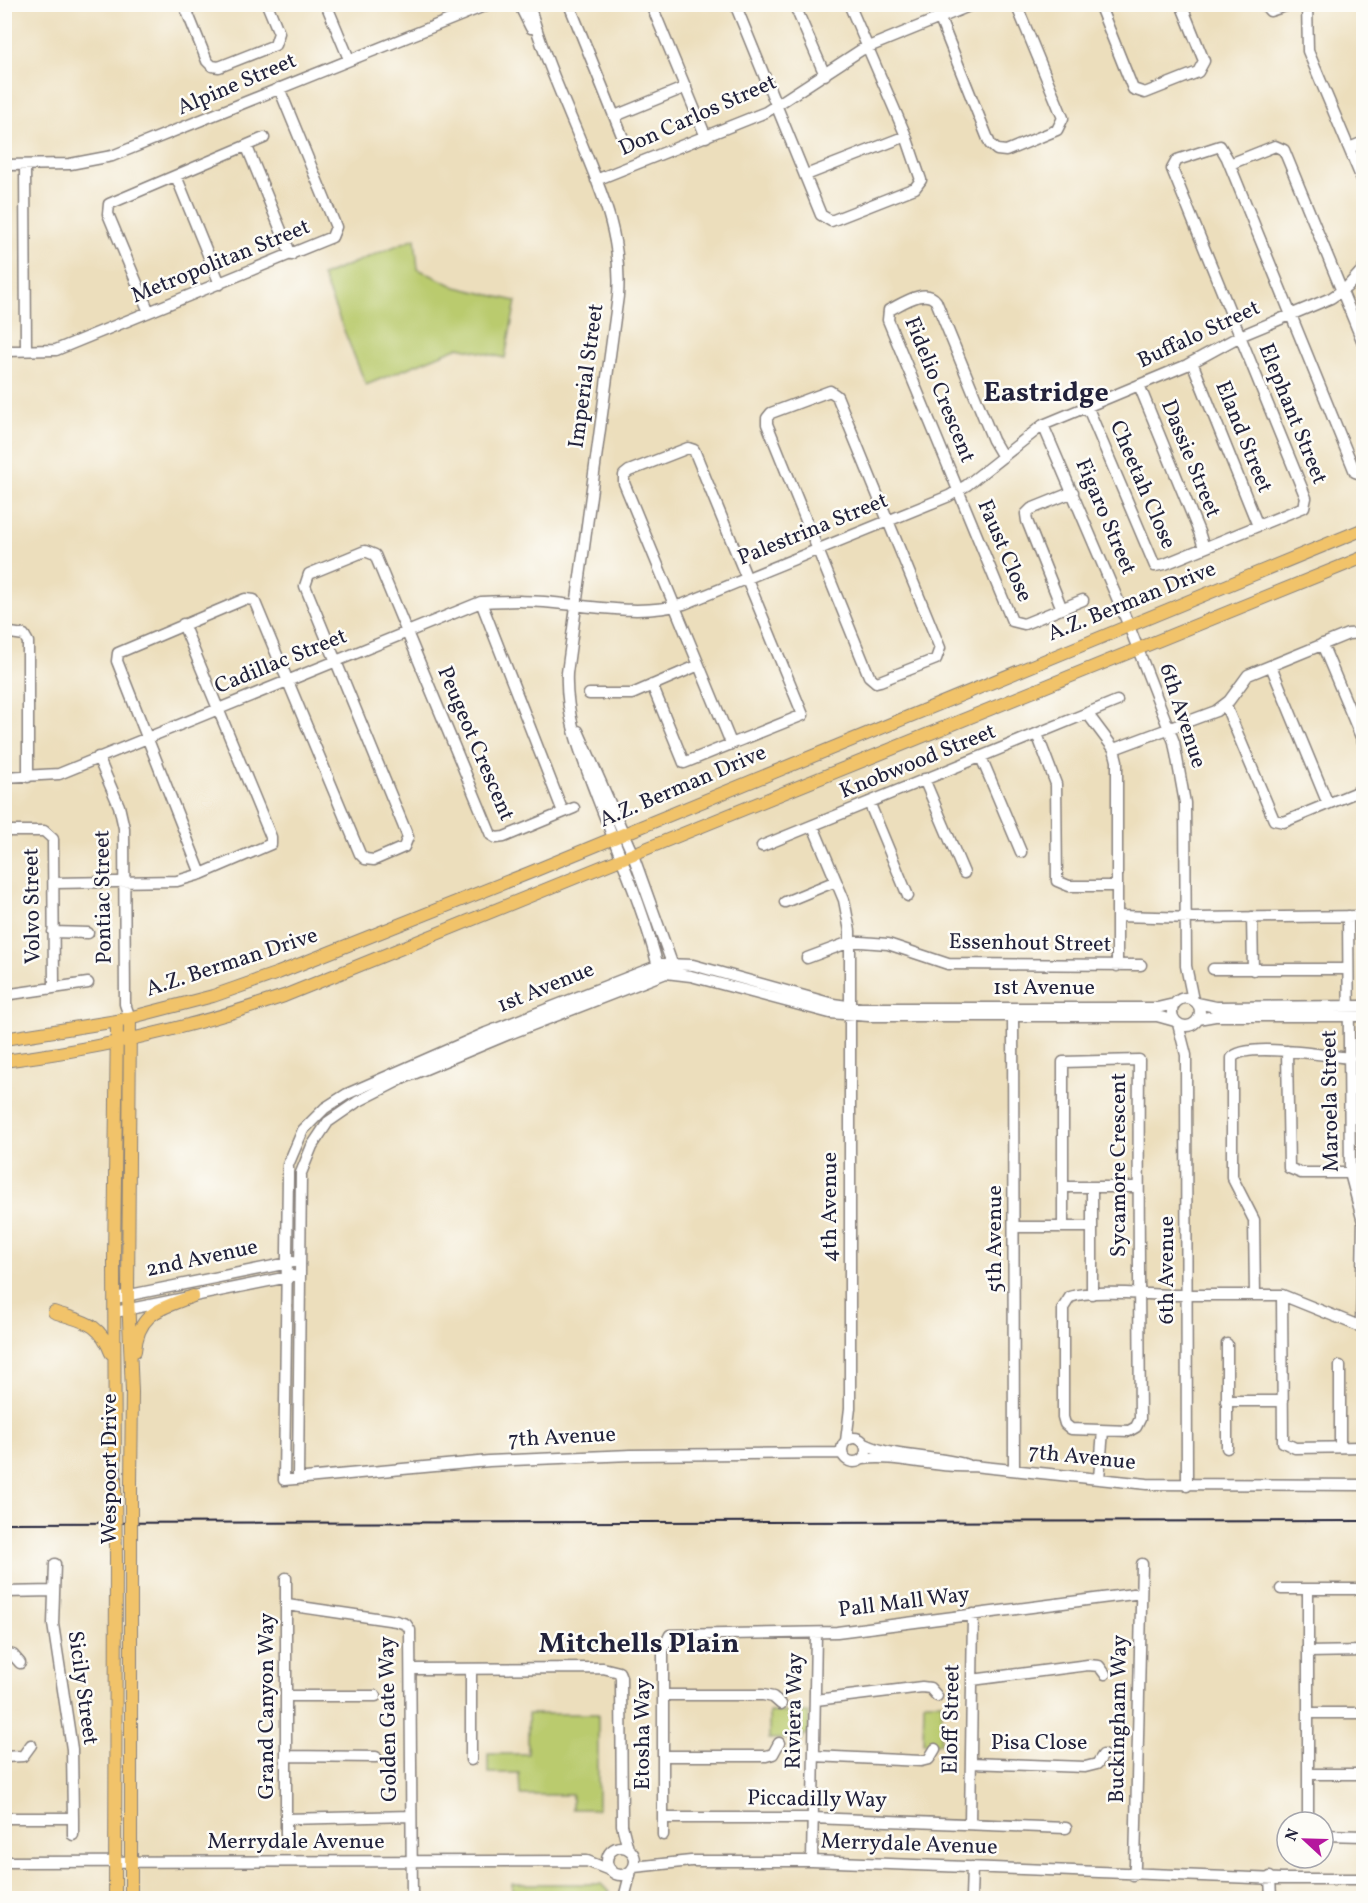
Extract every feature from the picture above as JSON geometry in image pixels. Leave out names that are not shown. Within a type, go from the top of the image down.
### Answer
[{"type":"main road","name":"A.Z. Berman Drive","points":[[4,1039],[130,1018],[213,996],[278,974],[1364,529]]},
{"type":"main road","name":"A.Z. Berman Drive","points":[[4,1060],[130,1041],[284,996],[621,861],[1364,557]]},
{"type":"main road","name":"Wespoort Drive","points":[[130,1018],[128,1310],[132,1392],[131,1899]]},
{"type":"main road","name":"Wespoort Drive","points":[[115,1899],[114,1298],[117,1021]]},
{"type":"main road","points":[[132,1392],[136,1338],[140,1327],[153,1313],[193,1296]]},
{"type":"main road","points":[[54,1312],[95,1326],[103,1335],[114,1360]]},
{"type":"street","points":[[184,4],[207,60],[212,66],[219,67],[275,45],[279,33],[267,4]]},
{"type":"street","points":[[326,4],[349,59]]},
{"type":"street","name":"Alpine Street","points":[[4,165],[70,164],[104,158],[479,6],[489,4]]},
{"type":"street","name":"Imperial Street","points":[[519,4],[540,44],[613,224],[619,281],[566,686],[574,736],[618,836]]},
{"type":"street","name":"Imperial Street","points":[[529,4],[540,44]]},
{"type":"street","points":[[651,4],[706,136]]},
{"type":"street","points":[[735,4],[821,215],[831,221],[919,184],[921,175],[849,4]]},
{"type":"street","points":[[794,4],[825,75]]},
{"type":"street","points":[[934,4],[990,144],[997,150],[1006,152],[1057,130],[1063,118],[1016,4]]},
{"type":"street","name":"Don Carlos Street","points":[[596,180],[778,105],[867,48],[974,4]]},
{"type":"street","points":[[1099,4],[1133,89],[1145,93],[1198,72],[1202,67],[1204,61],[1181,4]]},
{"type":"street","points":[[1264,4],[1270,10],[1292,4]]},
{"type":"street","points":[[1307,4],[1308,51],[1364,184]]},
{"type":"street","points":[[573,6],[625,142]]},
{"type":"street","points":[[615,116],[686,87]]},
{"type":"street","name":"Metropolitan Street","points":[[4,351],[56,350],[331,238],[336,229],[279,88]]},
{"type":"street","points":[[806,175],[906,136]]},
{"type":"street","points":[[148,312],[108,208],[113,201],[264,138]]},
{"type":"street","points":[[1349,147],[1364,142]]},
{"type":"street","name":"Elephant Street","points":[[1204,548],[1301,509],[1306,498],[1172,169],[1177,160],[1215,146],[1223,149],[1230,165]]},
{"type":"street","points":[[1364,345],[1284,150],[1275,146],[1230,165],[1355,471],[1364,475]]},
{"type":"street","points":[[246,147],[291,255]]},
{"type":"street","points":[[25,165],[26,351]]},
{"type":"street","points":[[176,176],[220,284]]},
{"type":"street","name":"Buffalo Street","points":[[1043,425],[1192,362],[1240,336],[1341,292],[1364,268]]},
{"type":"street","name":"Fidelio Crescent","points":[[958,490],[888,320],[889,310],[925,294],[932,296],[936,301],[993,440],[1003,457]]},
{"type":"street","name":"Eland Street","points":[[1192,362],[1258,526]]},
{"type":"street","name":"Dassie Street","points":[[1139,385],[1200,532],[1204,548]]},
{"type":"street","points":[[830,391],[837,396],[940,652],[936,659],[876,682],[869,676],[817,550],[767,424],[771,413],[830,391]]},
{"type":"street","name":"Cheetah Close","points":[[1087,406],[1152,564],[1159,567],[1204,548]]},
{"type":"street","name":"Palestrina Street","points":[[576,606],[588,608],[674,607],[747,579],[958,490],[1043,425]]},
{"type":"street","name":"Figaro Street","points":[[1043,425],[1074,492],[1129,626]]},
{"type":"street","points":[[652,685],[684,763],[802,715],[694,450],[681,449],[624,475],[624,483],[731,743]]},
{"type":"street","name":"Faust Close","points":[[958,490],[1012,621],[1018,624],[1062,609]]},
{"type":"street","points":[[1074,492],[1031,509],[1026,514],[1062,609],[1083,600]]},
{"type":"street","points":[[201,874],[146,738],[117,657],[121,650],[245,599],[254,600],[289,678],[360,854],[365,859],[374,860],[404,846],[408,837],[305,586],[307,577],[313,571],[365,551],[372,552],[407,631]]},
{"type":"street","name":"Cadillac Street","points":[[4,777],[51,776],[481,602],[523,600],[576,606]]},
{"type":"street","points":[[481,602],[562,812]]},
{"type":"street","points":[[54,884],[170,882],[201,874],[268,846],[272,841],[183,624]]},
{"type":"street","name":"6th Avenue","points":[[1129,626],[1170,727],[1185,803],[1186,966],[1195,1002]]},
{"type":"street","name":"Peugeot Crescent","points":[[407,631],[491,835],[496,838],[504,837],[574,808]]},
{"type":"street","points":[[4,632],[24,635],[28,642],[28,777]]},
{"type":"street","points":[[1114,749],[1216,711],[1225,704],[1248,675],[1348,634],[1364,633]]},
{"type":"street","points":[[1323,644],[1364,744]]},
{"type":"street","points":[[589,694],[627,694],[699,665]]},
{"type":"street","points":[[1271,666],[1328,804]]},
{"type":"street","name":"Knobwood Street","points":[[762,846],[1117,701]]},
{"type":"street","points":[[1225,704],[1274,820],[1284,822],[1364,789]]},
{"type":"street","points":[[1087,713],[1114,749],[1117,762],[1117,966]]},
{"type":"street","points":[[1037,734],[1056,784],[1057,880],[1069,886],[1118,886]]},
{"type":"street","name":"Pontiac Street","points":[[98,757],[122,816],[125,1004],[130,1018]]},
{"type":"street","points":[[981,757],[1021,852]]},
{"type":"street","points":[[924,780],[964,873]]},
{"type":"street","points":[[869,802],[908,896]]},
{"type":"street","name":"4th Avenue","points":[[813,825],[848,911],[850,942],[850,1408],[846,1441]]},
{"type":"street","name":"Volvo Street","points":[[4,831],[44,831],[53,839],[54,988]]},
{"type":"street","points":[[618,836],[633,855],[674,968]]},
{"type":"street","points":[[618,836],[621,861],[659,970]]},
{"type":"street","points":[[785,902],[836,881]]},
{"type":"street","points":[[1118,916],[1364,916]]},
{"type":"street","name":"Maroela Street","points":[[1348,916],[1350,1173],[1363,1222],[1362,1328]]},
{"type":"street","points":[[1252,917],[1252,970]]},
{"type":"street","points":[[53,932],[88,933]]},
{"type":"street","points":[[807,958],[850,942]]},
{"type":"street","name":"Essenhout Street","points":[[850,942],[888,944],[948,964],[1141,965]]},
{"type":"street","name":"1st Avenue","points":[[285,1480],[288,1165],[297,1141],[312,1119],[325,1108],[358,1089],[486,1033],[659,970],[693,965],[833,1004],[850,1011],[1157,1016],[1177,1023]]},
{"type":"street","name":"6th Avenue","points":[[1177,1002],[1186,966]]},
{"type":"street","points":[[1213,969],[1348,969]]},
{"type":"street","name":"1st Avenue","points":[[298,1479],[301,1173],[312,1146],[328,1122],[338,1114],[405,1078],[659,970]]},
{"type":"street","points":[[4,995],[88,983]]},
{"type":"street","points":[[1364,1006],[1349,1011],[1215,1016],[1186,1026],[1177,1023],[1172,1014],[1177,1002],[1195,1002],[1216,1006],[1349,1011],[1364,1016]]},
{"type":"street","name":"1st Avenue","points":[[1013,1012],[1157,1008],[1177,1002]]},
{"type":"street","points":[[1195,1002],[1200,1011],[1196,1021]]},
{"type":"street","name":"Pontiac Street","points":[[117,1021],[125,1004]]},
{"type":"street","name":"5th Avenue","points":[[1013,1012],[1014,1470]]},
{"type":"street","name":"6th Avenue","points":[[1186,1054],[1196,1021]]},
{"type":"street","name":"6th Avenue","points":[[1177,1023],[1186,1054],[1187,1486]]},
{"type":"street","points":[[1255,1295],[1254,1220],[1232,1177],[1231,1062],[1233,1055],[1240,1052],[1287,1051],[1350,1058]]},
{"type":"street","points":[[1287,1051],[1289,1168],[1301,1173],[1350,1173]]},
{"type":"street","name":"Sycamore Crescent","points":[[1063,1227],[1063,1062],[1139,1060],[1139,1424],[1129,1431],[1103,1431]]},
{"type":"street","points":[[297,1141],[312,1146]]},
{"type":"street","points":[[1063,1187],[1138,1187]]},
{"type":"street","points":[[1092,1187],[1092,1294]]},
{"type":"street","points":[[1014,1227],[1091,1227]]},
{"type":"street","name":"2nd Avenue","points":[[114,1298],[299,1261]]},
{"type":"street","name":"2nd Avenue","points":[[114,1312],[299,1275]]},
{"type":"street","points":[[1099,1478],[1103,1431],[1071,1429],[1064,1422],[1063,1308],[1070,1297],[1092,1294],[1282,1295],[1362,1328]]},
{"type":"street","points":[[1282,1295],[1282,1438],[1286,1445],[1295,1448],[1364,1447]]},
{"type":"street","points":[[1227,1344],[1227,1448]]},
{"type":"street","points":[[1340,1366],[1340,1447]]},
{"type":"street","points":[[1226,1401],[1283,1401]]},
{"type":"street","name":"4th Avenue","points":[[850,1408],[863,1441]]},
{"type":"street","points":[[853,1437],[863,1441],[867,1451],[863,1459],[851,1462],[842,1453],[846,1441],[853,1437]]},
{"type":"street","name":"7th Avenue","points":[[863,1441],[880,1449],[950,1460],[973,1467]]},
{"type":"street","name":"7th Avenue","points":[[285,1480],[489,1461],[631,1455],[842,1453]]},
{"type":"street","name":"7th Avenue","points":[[863,1459],[879,1458],[949,1468],[1014,1470],[1187,1486],[1364,1485]]},
{"type":"street","name":"Sicily Street","points":[[55,1564],[53,1592],[55,1639],[72,1749],[73,1835]]},
{"type":"street","name":"Buckingham Way","points":[[1131,1873],[1136,1866],[1142,1564]]},
{"type":"street","name":"Grand Canyon Way","points":[[286,1578],[286,1834]]},
{"type":"street","points":[[1281,1589],[1364,1589]]},
{"type":"street","points":[[1308,1589],[1308,1810]]},
{"type":"street","points":[[4,1592],[53,1592]]},
{"type":"street","name":"Pall Mall Way","points":[[670,1635],[816,1634],[1141,1593]]},
{"type":"street","name":"Golden Gate Way","points":[[287,1605],[403,1622],[410,1630],[412,1899]]},
{"type":"street","name":"Eloff Street","points":[[970,1824],[974,1614]]},
{"type":"street","name":"Riviera Way","points":[[812,1861],[816,1634]]},
{"type":"street","name":"Etosha Way","points":[[663,1835],[663,1646],[670,1635]]},
{"type":"street","points":[[1308,1652],[1364,1651]]},
{"type":"street","points":[[4,1653],[13,1655],[21,1663]]},
{"type":"street","points":[[972,1680],[1088,1665],[1099,1666],[1105,1674]]},
{"type":"street","points":[[412,1670],[609,1668],[618,1672],[621,1677],[622,1825],[629,1850],[635,1859],[622,1899]]},
{"type":"street","points":[[471,1669],[471,1760]]},
{"type":"street","points":[[816,1700],[922,1687],[930,1688],[937,1696]]},
{"type":"street","points":[[663,1695],[763,1695],[773,1697],[781,1704]]},
{"type":"street","points":[[286,1696],[376,1696]]},
{"type":"street","points":[[1308,1713],[1364,1713]]},
{"type":"street","points":[[663,1756],[766,1756],[772,1754],[779,1743]]},
{"type":"street","points":[[4,1757],[23,1756],[31,1745]]},
{"type":"street","points":[[814,1756],[921,1761],[929,1758],[935,1749]]},
{"type":"street","name":"Pisa Close","points":[[971,1763],[1085,1767],[1097,1764],[1103,1755]]},
{"type":"street","points":[[286,1756],[376,1757]]},
{"type":"street","points":[[1308,1774],[1364,1774]]},
{"type":"street","points":[[286,1819],[411,1816]]},
{"type":"street","points":[[4,1818],[73,1818]]},
{"type":"street","name":"Piccadilly Way","points":[[663,1818],[813,1818],[1066,1828]]},
{"type":"street","points":[[622,1825],[614,1850],[608,1859],[622,1899]]},
{"type":"street","points":[[1335,1835],[1364,1836]]},
{"type":"street","points":[[614,1850],[629,1850]]},
{"type":"street","name":"Merrydale Avenue","points":[[4,1862],[587,1861],[614,1850]]},
{"type":"street","name":"Merrydale Avenue","points":[[629,1850],[654,1858],[691,1861],[812,1861],[1131,1873],[1190,1880],[1364,1879]]},
{"type":"street","name":"Merrydale Avenue","points":[[587,1861],[613,1872]]},
{"type":"street","name":"Merrydale Avenue","points":[[632,1869],[691,1861]]},
{"type":"street","points":[[971,1899],[972,1867]]},
{"type":"street","points":[[613,1872],[624,1875],[632,1869]]},
{"type":"street","points":[[1271,1899],[1274,1879]]},
{"type":"green space","points":[[415,238],[418,269],[456,287],[516,301],[505,358],[459,347],[366,385],[322,276]]},
{"type":"green space","points":[[924,1702],[942,1702],[941,1744],[923,1743]]},
{"type":"green space","points":[[769,1712],[809,1713],[809,1734],[803,1735],[803,1739],[769,1739]]},
{"type":"green space","points":[[528,1714],[598,1714],[598,1809],[572,1809],[572,1795],[520,1795],[519,1773],[488,1773],[488,1754],[528,1754]]},
{"type":"green space","points":[[512,1884],[601,1884],[609,1892],[609,1898],[512,1898]]},
{"type":"railway","points":[[4,1523],[1364,1521]]},
{"type":"district","name":"Eastridge","points":[[1046,393]]},
{"type":"district","name":"Mitchells Plain","points":[[639,1644]]}]
